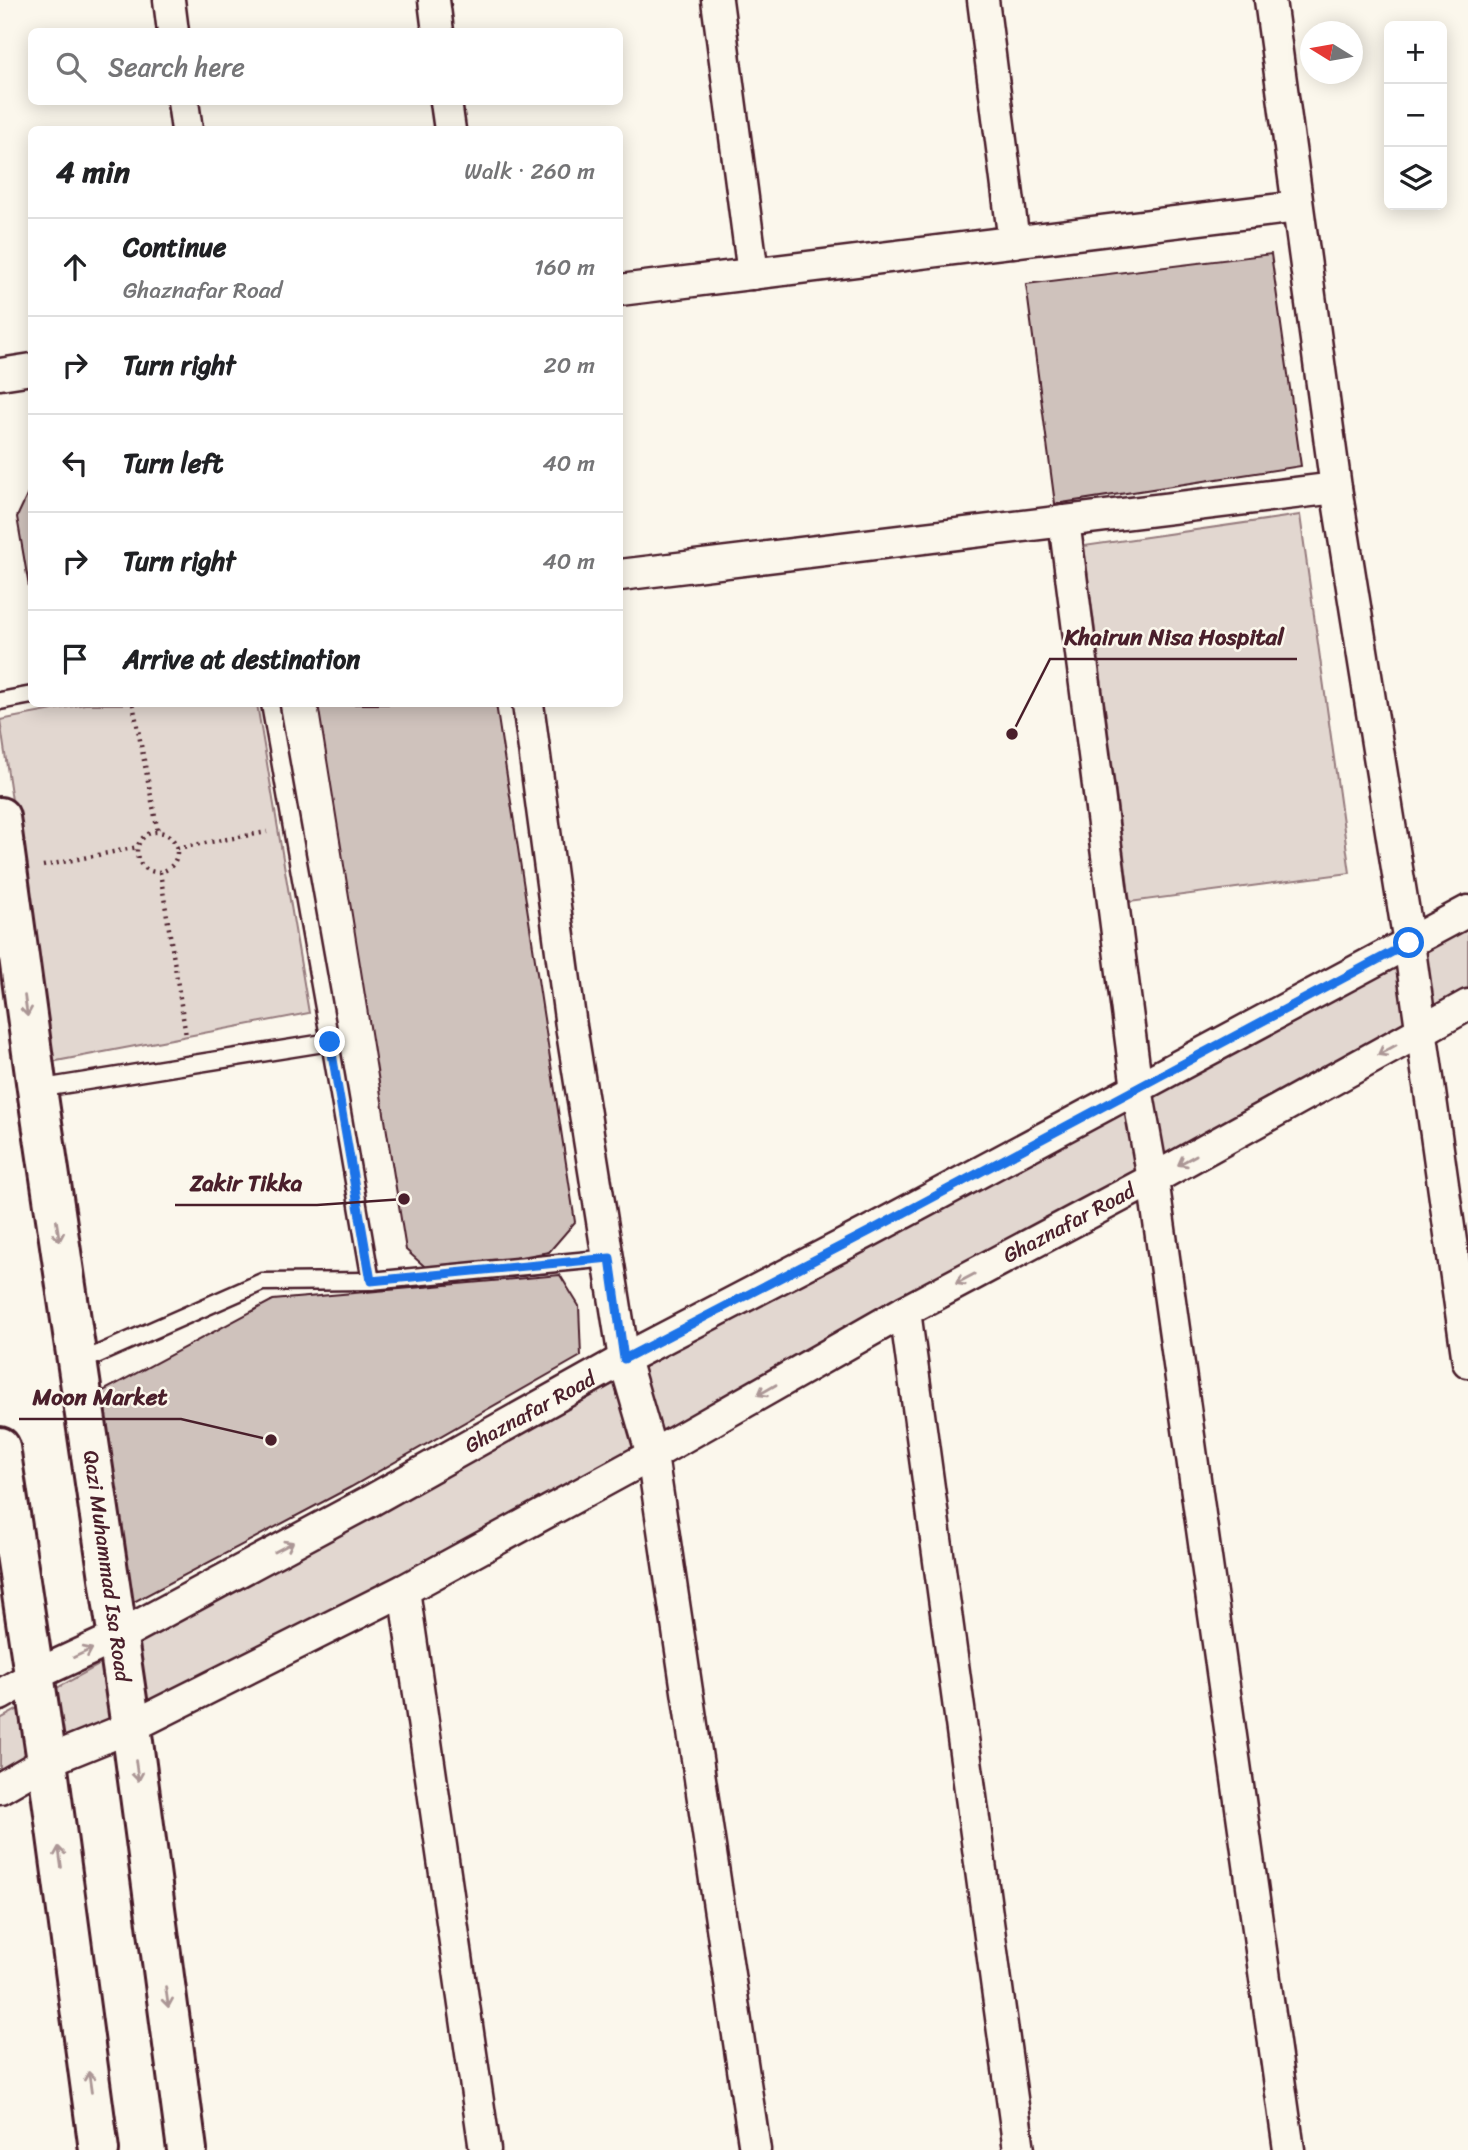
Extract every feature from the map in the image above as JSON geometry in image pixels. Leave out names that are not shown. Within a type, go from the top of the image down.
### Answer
[{"type":"street","points":[[169,0],[172,28]]},
{"type":"street","points":[[434,0],[438,28]]},
{"type":"street","points":[[717,0],[753,274]]},
{"type":"street","points":[[983,0],[1014,242]]},
{"type":"street","points":[[1270,0],[1336,488],[1409,943],[1468,1362]]},
{"type":"street","points":[[183,105],[186,126]]},
{"type":"street","points":[[446,105],[449,126]]},
{"type":"street","points":[[623,290],[1297,207]]},
{"type":"street","points":[[0,374],[28,370]]},
{"type":"street","points":[[623,575],[1336,488]]},
{"type":"street","points":[[1064,521],[1137,1089],[1153,1179],[1289,2150]]},
{"type":"street","points":[[528,707],[571,1026],[624,1359],[652,1455],[755,2150]]},
{"type":"street","name":"Qazi Muhammad Isa Road","points":[[0,817],[37,1089],[131,1727],[187,2150]]},
{"type":"street","name":"Ghaznafar Road","points":[[0,1695],[34,1675],[117,1637],[372,1500],[624,1359],[870,1231],[1468,911]]},
{"type":"street","name":"Ghaznafar Road","points":[[0,1787],[47,1761],[131,1727],[404,1590],[652,1455],[905,1311],[1153,1179],[1468,1005]]},
{"type":"street","points":[[905,1311],[1019,2150]]},
{"type":"street","points":[[0,1447],[47,1761],[99,2150]]},
{"type":"street","points":[[404,1590],[485,2150]]},
{"type":"lane","points":[[0,701],[28,696]]},
{"type":"lane","points":[[272,707],[371,1281]]},
{"type":"lane","points":[[37,1089],[330,1042]]},
{"type":"lane","points":[[78,1363],[262,1282],[371,1281],[610,1258]]},
{"type":"path","points":[[134,707],[158,832]]},
{"type":"path","points":[[177,848],[278,830]]},
{"type":"path","points":[[158,832],[170,836],[177,848],[176,860],[166,870],[154,871],[143,866],[139,860],[138,847],[145,836],[158,832]]},
{"type":"path","points":[[35,867],[138,847]]},
{"type":"path","points":[[160,872],[186,1036]]},
{"type":"shaded area","points":[[1300,515],[1350,873],[1130,902],[1084,546]]},
{"type":"shaded area","points":[[69,707],[258,707],[309,1013],[51,1062],[0,720]]},
{"type":"shaded area","points":[[1468,917],[1468,1005],[0,1795],[0,1719]]},
{"type":"building","points":[[1271,254],[1301,466],[1055,504],[1026,284]]},
{"type":"building","points":[[28,494],[28,581],[17,517]]},
{"type":"building","points":[[318,707],[496,707],[575,1222],[549,1252],[432,1273],[406,1250]]},
{"type":"building","points":[[560,1275],[579,1306],[581,1356],[351,1487],[132,1603],[101,1392],[273,1300]]},
{"type":"place","name":"Khairun Nisa Hospital","points":[[1012,734]]},
{"type":"place","name":"Zakir Tikka","points":[[404,1199]]},
{"type":"place","name":"Moon Market","points":[[271,1440]]},
{"type":"route","points":[[330,1042],[371,1281],[610,1258],[624,1359],[1409,943]]}]
